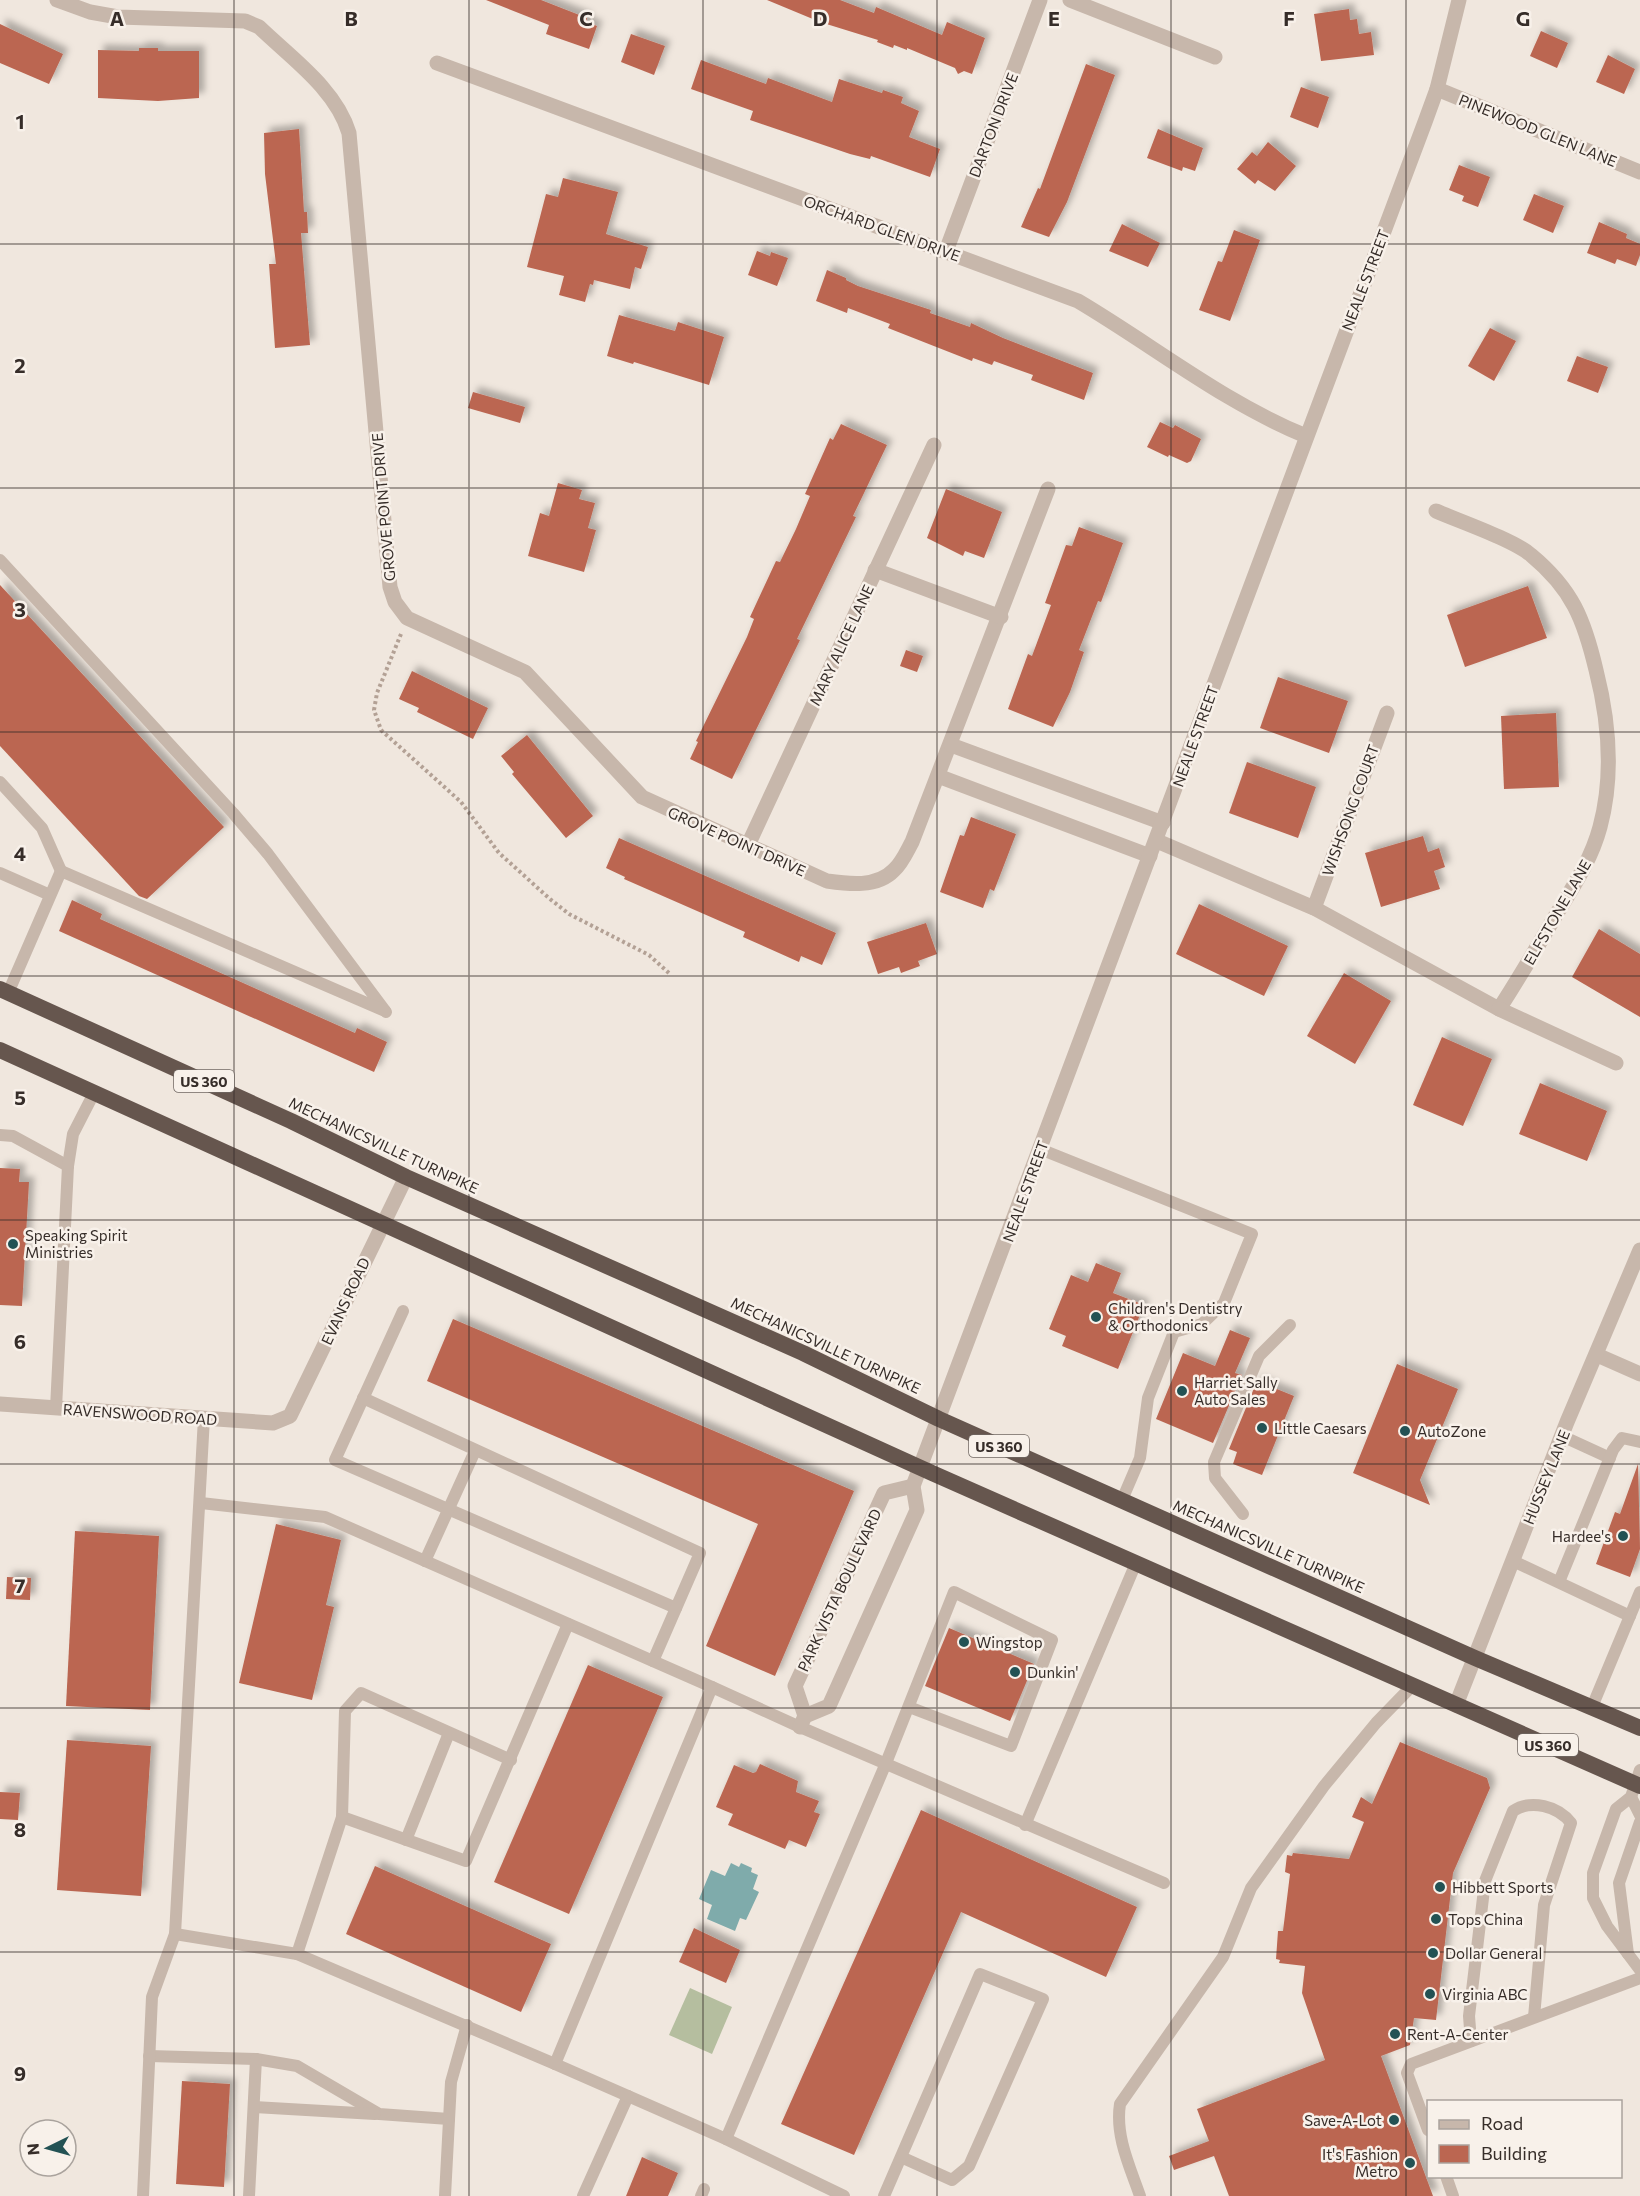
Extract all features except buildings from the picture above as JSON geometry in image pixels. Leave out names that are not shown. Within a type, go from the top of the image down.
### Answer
[{"type":"highway","name":"MECHANICSVILLE TURNPIKE","points":[[4,991],[291,1121],[406,1177],[647,1282],[939,1419],[1475,1658],[1640,1728]]},
{"type":"highway","name":"US 360","points":[[0,1050],[920,1468],[1637,1784]]},
{"type":"street","name":"GROVE POINT DRIVE","points":[[57,0],[90,12],[118,17],[245,21],[259,27],[332,98],[344,115],[349,133],[390,587],[395,602],[407,618],[525,672],[642,797],[827,881],[849,884],[876,882],[894,870],[912,842],[1001,617],[1048,489]]},
{"type":"street","name":"DARTON DRIVE","points":[[946,251],[1040,0]]},
{"type":"street","points":[[1070,0],[1215,57]]},
{"type":"street","name":"NEALE STREET","points":[[920,1468],[1437,89],[1459,0]]},
{"type":"street","name":"ORCHARD GLEN DRIVE","points":[[437,63],[1078,302],[1139,338],[1189,375],[1266,420],[1306,436]]},
{"type":"street","name":"PINEWOOD GLEN LANE","points":[[1437,89],[1640,172]]},
{"type":"street","name":"MARY ALICE LANE","points":[[748,845],[934,445]]},
{"type":"street","name":"ELFSTONE LANE","points":[[1436,511],[1528,553],[1555,577],[1577,606],[1589,642],[1606,716],[1609,751],[1607,789],[1600,828],[1585,867],[1500,1009]]},
{"type":"street","points":[[875,570],[1001,617]]},
{"type":"street","name":"WISHSONG COURT","points":[[1314,908],[1387,713]]},
{"type":"street","points":[[951,745],[1163,823]]},
{"type":"street","points":[[938,776],[1150,856]]},
{"type":"street","points":[[1156,841],[1314,908],[1500,1009],[1616,1063]]},
{"type":"street","name":"EVANS ROAD","points":[[280,1420],[290,1416],[298,1403],[406,1177]]},
{"type":"street","name":"HUSSEY LANE","points":[[1456,1705],[1562,1436],[1640,1250]]},
{"type":"street","points":[[1597,1355],[1640,1374]]},
{"type":"street","name":"RAVENSWOOD ROAD","points":[[0,1404],[273,1423],[280,1420]]},
{"type":"street","points":[[802,1721],[829,1706],[917,1510],[913,1486],[920,1468]]},
{"type":"street","name":"PARK VISTA BOULEVARD","points":[[802,1721],[795,1686],[884,1493],[913,1486]]},
{"type":"lane","points":[[0,560],[233,813],[268,854],[386,1012],[61,871],[42,828],[0,782]]},
{"type":"lane","points":[[4,991],[61,871]]},
{"type":"lane","points":[[0,873],[50,895]]},
{"type":"lane","points":[[56,1408],[69,1166],[73,1134],[94,1093]]},
{"type":"lane","points":[[0,1135],[13,1136],[69,1166]]},
{"type":"lane","points":[[1040,1149],[1252,1234],[1224,1304],[1202,1324],[1174,1332],[1148,1398],[1140,1458],[1122,1500]]},
{"type":"lane","points":[[403,1311],[335,1460],[676,1608]]},
{"type":"lane","points":[[1243,1514],[1215,1478],[1214,1462],[1259,1356],[1290,1325]]},
{"type":"lane","points":[[363,1398],[700,1553],[653,1661]]},
{"type":"lane","points":[[143,2196],[152,1997],[175,1934],[204,1418]]},
{"type":"lane","points":[[1562,1436],[1610,1458]]},
{"type":"lane","points":[[1559,1582],[1610,1458],[1622,1438],[1640,1442]]},
{"type":"lane","points":[[425,1562],[476,1450]]},
{"type":"lane","points":[[201,1503],[325,1517],[712,1687],[802,1721],[886,1763],[1025,1825],[1164,1883]]},
{"type":"lane","points":[[1513,1561],[1630,1616]]},
{"type":"lane","points":[[1025,1825],[1136,1563]]},
{"type":"lane","points":[[726,2139],[886,1763],[954,1592],[1052,1640],[1011,1746],[909,1707]]},
{"type":"lane","points":[[1592,1707],[1640,1592]]},
{"type":"lane","points":[[342,1817],[466,1861],[568,1624]]},
{"type":"lane","points":[[1140,2196],[1122,2142],[1118,2117],[1120,2104],[1223,1957],[1251,1888],[1336,1771],[1376,1723],[1412,1686]]},
{"type":"lane","points":[[555,2064],[712,1687]]},
{"type":"lane","points":[[297,1954],[342,1817],[345,1711],[361,1693],[511,1760]]},
{"type":"lane","points":[[406,1840],[449,1733]]},
{"type":"lane","points":[[1637,1784],[1640,1815]]},
{"type":"lane","points":[[1637,1784],[1616,1809],[1593,1873],[1593,1898],[1607,1926],[1640,1970]]},
{"type":"lane","points":[[1471,2041],[1469,2016],[1485,1881],[1513,1811],[1523,1804],[1538,1804],[1566,1815],[1571,1823],[1544,1905],[1534,2017]]},
{"type":"lane","points":[[1628,1954],[1619,1883],[1640,1822]]},
{"type":"lane","points":[[175,1934],[297,1954],[467,2025],[726,2139],[844,2196]]},
{"type":"lane","points":[[884,2196],[980,1974],[1043,1998],[969,2166],[952,2180],[901,2157]]},
{"type":"lane","points":[[1427,2127],[1407,2073],[1411,2064],[1640,1978]]},
{"type":"lane","points":[[445,2196],[451,2082],[467,2025]]},
{"type":"lane","points":[[149,2056],[256,2060],[297,2066],[379,2114]]},
{"type":"lane","points":[[249,2196],[256,2060]]},
{"type":"lane","points":[[584,2196],[628,2096]]},
{"type":"lane","points":[[254,2108],[449,2120]]},
{"type":"lane","points":[[1447,2178],[1453,2196]]},
{"type":"path","points":[[407,618],[377,693],[374,710],[381,730],[461,802],[499,853],[550,899],[569,914],[649,955],[670,974]]},
{"type":"green space","points":[[690,1988],[732,2007],[712,2054],[669,2035]]},
{"type":"water","points":[[731,1863],[739,1867],[741,1863],[752,1868],[751,1872],[758,1875],[753,1889],[759,1892],[746,1920],[740,1918],[735,1931],[707,1919],[712,1905],[699,1899],[711,1870],[725,1876]]},
{"type":"place","name":"Speaking Spirit Ministries","points":[[13,1244]]},
{"type":"place","name":"Children's Dentistry & Orthodonics","points":[[1096,1317]]},
{"type":"place","name":"Harriet Sally Auto Sales","points":[[1182,1391]]},
{"type":"place","name":"Little Caesars","points":[[1262,1428]]},
{"type":"place","name":"AutoZone","points":[[1405,1431]]},
{"type":"place","name":"Hardee's","points":[[1623,1536]]},
{"type":"place","name":"Wingstop","points":[[964,1642]]},
{"type":"place","name":"Dunkin'","points":[[1015,1672]]},
{"type":"place","name":"Hibbett Sports","points":[[1440,1887]]},
{"type":"place","name":"Tops China","points":[[1436,1919]]},
{"type":"place","name":"Dollar General","points":[[1433,1953]]},
{"type":"place","name":"Virginia ABC","points":[[1430,1994]]},
{"type":"place","name":"Rent-A-Center","points":[[1395,2034]]},
{"type":"place","name":"Save-A-Lot","points":[[1394,2120]]},
{"type":"place","name":"It's Fashion Metro","points":[[1410,2163]]}]
